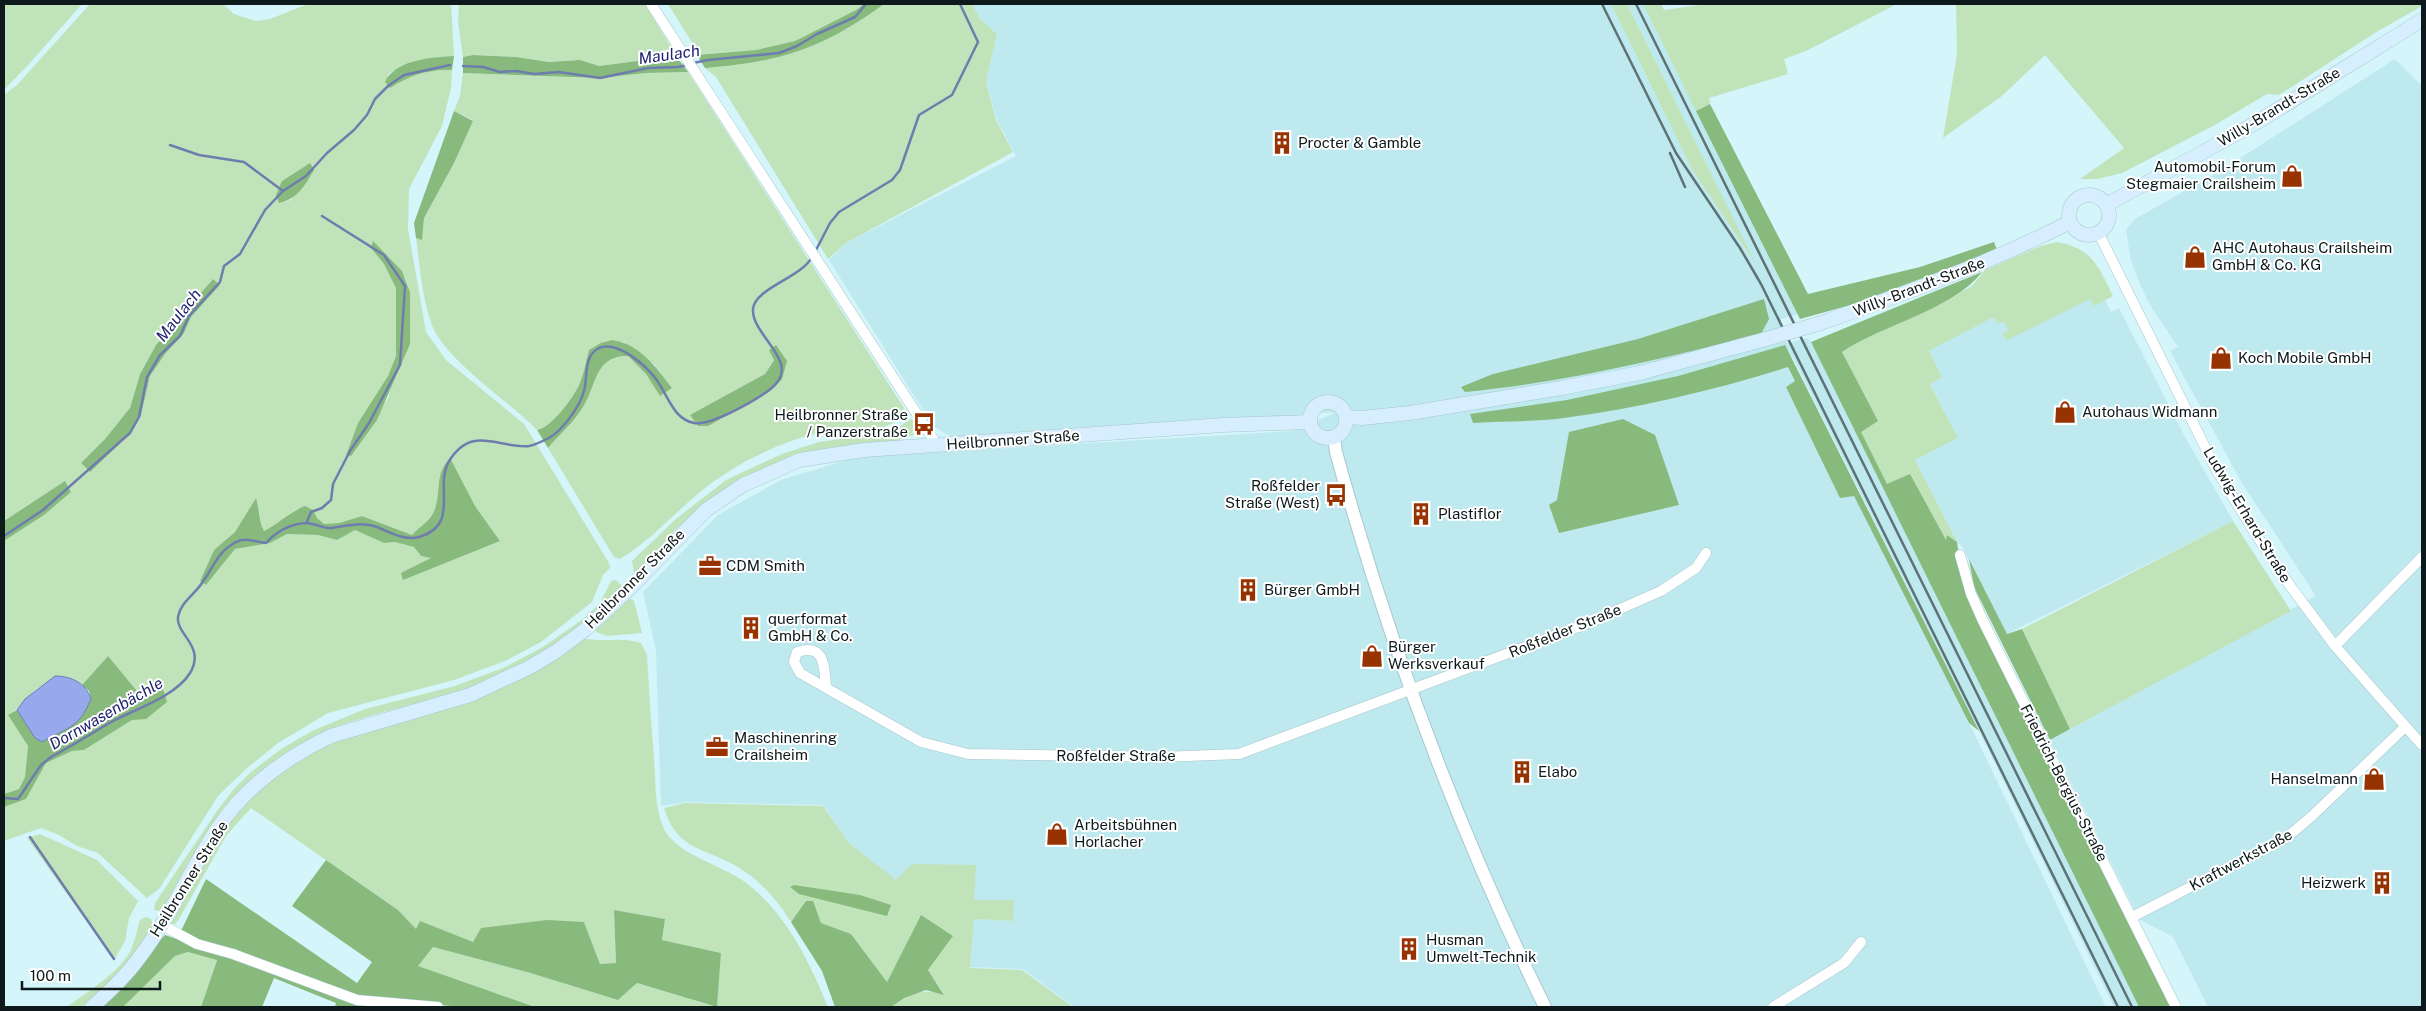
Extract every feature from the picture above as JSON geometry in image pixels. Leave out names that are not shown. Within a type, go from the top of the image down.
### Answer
[{"type":"main road","name":"Willy-Brandt-Straße","points":[[2106,205],[2256,123],[2422,20]]},
{"type":"main road","points":[[2083,195],[2097,196],[2106,205],[2108,218],[2103,229],[2098,232],[2085,234],[2079,232],[2070,222],[2069,209],[2077,198],[2083,195]]},
{"type":"main road","name":"Willy-Brandt-Straße","points":[[1346,417],[1362,418],[1410,413],[1640,373],[1821,323],[1902,295],[2011,251],[2070,222]]},
{"type":"main road","points":[[1329,401],[1340,406],[1346,417],[1345,426],[1334,437],[1322,437],[1315,433],[1310,422],[1310,414],[1315,407],[1329,401]]},
{"type":"main road","name":"Heilbronner Straße","points":[[92,1007],[114,987],[139,959],[162,925],[218,828],[243,799],[273,771],[312,745],[348,730],[470,695],[500,682],[555,652],[586,629],[629,589],[699,517],[743,485],[800,460],[844,452],[1223,425],[1310,422]]},
{"type":"street","points":[[651,4],[937,445]]},
{"type":"street","name":"Ludwig-Erhard-Straße","points":[[2098,232],[2128,297],[2224,484],[2286,579],[2335,646],[2422,745]]},
{"type":"street","points":[[1334,437],[1336,452],[1363,550],[1412,690],[1489,884],[1545,1007]]},
{"type":"street","name":"Roßfelder Straße","points":[[826,687],[931,746],[968,754],[1065,757],[1239,754],[1586,624],[1661,591],[1696,568],[1706,553]]},
{"type":"street","name":"Friedrich-Bergius-Straße","points":[[1960,555],[1971,594],[1983,621],[2176,1007]]},
{"type":"street","points":[[2335,646],[2422,557]]},
{"type":"street","name":"Kraftwerkstraße","points":[[2132,917],[2286,838],[2312,816],[2405,727]]},
{"type":"street","points":[[162,925],[197,944],[233,954],[357,1000],[438,1007]]},
{"type":"street","points":[[1773,1007],[1844,963],[1861,942]]},
{"type":"shaded area","points":[[972,4],[1611,4],[1693,171],[1753,259],[1627,4],[1643,4],[1798,314],[1781,319],[1780,326],[1787,343],[1808,338],[1811,342],[2139,1007],[2114,1007],[1792,356],[1788,367],[1795,381],[1786,387],[1840,497],[1854,496],[1969,723],[2106,1007],[1074,1007],[1023,969],[970,967],[974,919],[1012,921],[974,900],[896,881],[849,843],[823,805],[686,802],[661,806],[656,651],[643,592],[718,515],[781,480],[857,457],[1293,431],[1337,412],[952,437],[933,426],[829,260],[846,243],[1016,156],[997,120],[986,82],[997,34],[981,20]]},
{"type":"shaded area","points":[[2395,59],[2422,86],[2422,1007],[2208,1007],[2173,937],[2139,919],[2050,740],[2316,596],[2242,483],[2170,351],[2178,347],[2150,305],[2140,284],[2131,261],[2126,230],[2135,219],[2225,168]]},
{"type":"shaded area","points":[[2090,298],[2094,306],[2105,300],[2111,312],[2119,308],[2185,437],[2233,521],[2007,634],[1915,460],[1958,438],[1930,383],[1942,377],[1929,351],[1994,317],[2003,321],[2008,331],[2002,334],[2009,339]]},
{"type":"green space","points":[[4,4],[82,4],[4,90]]},
{"type":"green space","points":[[90,4],[223,4],[234,14],[256,21],[270,19],[308,4],[451,4],[454,56],[420,61],[388,74],[390,87],[419,74],[452,70],[451,88],[442,126],[409,189],[408,229],[426,332],[446,360],[524,424],[609,563],[610,568],[603,575],[592,602],[541,642],[505,661],[454,680],[328,713],[278,743],[246,769],[218,796],[159,889],[147,898],[98,853],[77,846],[59,835],[41,828],[4,841],[4,807],[26,799],[46,763],[72,751],[84,750],[132,720],[141,697],[108,656],[82,685],[66,680],[50,682],[36,689],[21,705],[8,715],[28,746],[25,777],[19,789],[4,794],[4,541],[44,515],[71,491],[64,482],[4,521],[4,95],[17,85]],"holes":[[[310,163],[291,200],[279,203],[282,181]],[[371,248],[400,270],[408,284],[410,304],[388,399],[346,454],[358,423],[388,376],[396,356],[396,287],[384,264]],[[213,279],[220,285],[191,317],[184,333],[165,354],[150,376],[141,415],[131,433],[89,472],[81,463],[105,439],[130,408],[140,374],[156,345]],[[439,492],[475,506],[500,541],[403,579],[402,573],[432,558],[421,556],[414,547],[395,542],[384,543],[355,530],[337,540],[318,535],[287,534],[270,543],[235,549],[206,585],[200,581],[214,550],[235,532],[256,498],[264,531],[278,524],[297,509],[324,524],[339,523],[362,516],[412,535],[426,523],[435,511]]]},
{"type":"green space","points":[[459,4],[645,4],[679,60],[645,60],[599,66],[580,60],[549,62],[516,57],[473,55],[463,57],[458,22]]},
{"type":"green space","points":[[668,4],[864,4],[856,10],[795,41],[756,50],[697,55],[693,44]]},
{"type":"green space","points":[[864,4],[884,4],[841,32],[800,51],[756,62],[705,68],[697,55],[756,50],[795,41],[856,10]]},
{"type":"green space","points":[[884,4],[972,4],[981,20],[997,34],[986,82],[996,120],[1013,152],[846,243],[828,259],[716,77],[705,68],[756,62],[800,51],[841,32]]},
{"type":"green space","points":[[1611,4],[1627,4],[1756,264],[1693,171]]},
{"type":"green space","points":[[1643,4],[1661,4],[1664,10],[1707,4],[1897,4],[1806,51],[1784,59],[1788,74],[1709,98],[1710,104],[1696,111]]},
{"type":"green space","points":[[1956,4],[2422,4],[2422,6],[2378,31],[2279,95],[2267,94],[2213,126],[2122,173],[2097,179],[2080,179],[2124,148],[2045,55],[2002,96],[1943,138],[1957,54]]},
{"type":"green space","points":[[473,55],[516,57],[549,62],[580,60],[599,66],[645,60],[679,60],[688,72],[646,73],[599,78],[463,73],[463,57]]},
{"type":"green space","points":[[454,56],[452,70],[419,74],[390,88],[385,82],[390,75],[405,64],[435,57]]},
{"type":"green space","points":[[688,72],[904,408],[899,417],[883,427],[819,432],[778,446],[744,462],[703,490],[649,538],[620,559],[614,557],[548,448],[579,413],[588,398],[598,373],[609,361],[628,356],[646,374],[660,395],[672,388],[655,365],[624,342],[589,350],[584,372],[576,391],[561,412],[549,424],[537,430],[464,366],[439,338],[432,325],[426,304],[416,238],[422,239],[424,218],[454,163],[473,120],[454,111],[460,96],[463,73],[599,78],[646,73]],"holes":[[[774,359],[770,391],[691,415],[765,374]]]},
{"type":"green space","points":[[1710,104],[1808,294],[1920,267],[1994,242],[1997,250],[1854,304],[1800,319],[1696,111]]},
{"type":"green space","points":[[454,111],[473,121],[454,163],[424,218],[422,240],[416,238],[414,223]]},
{"type":"green space","points":[[310,163],[314,170],[304,186],[296,195],[279,203],[276,195],[282,181]]},
{"type":"green space","points":[[373,241],[402,271],[410,292],[410,344],[377,420],[351,456],[346,455],[358,423],[388,376],[396,356],[396,288],[384,264],[371,248]]},
{"type":"green space","points":[[2057,242],[2079,249],[2093,260],[2113,296],[2094,306],[2090,299],[2007,340],[2002,334],[2008,331],[2003,321],[1998,324],[1994,317],[1929,351],[1942,377],[1930,384],[1958,438],[1915,460],[1957,542],[1947,535],[1946,541],[1887,484],[1860,431],[1877,421],[1842,352],[1858,342],[1972,286],[1985,270],[2041,246]]},
{"type":"green space","points":[[1982,272],[1970,285],[1954,296],[1916,316],[1858,342],[1842,352],[1878,421],[1861,432],[1887,484],[1910,474],[1946,540],[1947,535],[1957,542],[1961,569],[2027,718],[2171,1007],[2139,1007],[1811,342]]},
{"type":"green space","points":[[213,279],[220,285],[191,317],[184,333],[165,354],[150,376],[141,415],[131,433],[90,472],[81,463],[105,439],[130,408],[140,374],[156,345]]},
{"type":"green space","points":[[1764,299],[1769,319],[1761,334],[1651,361],[1578,376],[1465,392],[1461,387],[1493,374],[1638,339]]},
{"type":"green space","points":[[612,340],[622,342],[639,351],[672,388],[660,396],[646,374],[628,356],[617,357],[603,366],[579,413],[548,448],[537,430],[549,424],[561,412],[576,391],[584,372],[589,350],[601,343]]},
{"type":"green space","points":[[776,345],[787,361],[782,379],[770,391],[708,426],[698,426],[690,415],[765,374],[774,360],[769,350]]},
{"type":"green space","points":[[1785,345],[1979,731],[1969,723],[1854,496],[1840,498],[1786,387],[1795,381],[1788,367],[1677,397],[1592,414],[1541,420],[1473,423],[1470,414],[1567,400],[1678,376]]},
{"type":"green space","points":[[911,419],[916,427],[913,435],[890,443],[833,447],[793,456],[699,509],[674,531],[641,569],[634,572],[632,561],[676,519],[726,480],[782,454],[819,442],[891,432]]},
{"type":"green space","points":[[1623,419],[1655,435],[1679,505],[1559,533],[1549,505],[1557,500],[1569,432]]},
{"type":"green space","points":[[450,458],[475,506],[500,541],[403,580],[401,573],[431,558],[421,556],[414,547],[395,542],[384,543],[355,530],[337,540],[318,535],[287,534],[270,543],[235,549],[206,585],[200,581],[214,550],[235,532],[256,498],[264,531],[305,506],[313,510],[317,518],[324,524],[339,523],[362,516],[412,535],[428,520],[435,509],[440,476]]},
{"type":"green space","points":[[65,481],[71,492],[44,515],[4,541],[4,521]]},
{"type":"green space","points":[[2233,521],[2291,611],[2070,729],[2022,629]]},
{"type":"green space","points":[[1969,559],[2007,634],[2022,629],[2070,729],[2050,740],[1974,587]]},
{"type":"green space","points":[[616,580],[621,585],[621,592],[604,607],[550,648],[511,671],[470,688],[333,728],[315,736],[269,767],[162,912],[154,910],[155,903],[233,790],[251,772],[281,749],[312,731],[365,709],[455,686],[503,668],[543,647],[583,619],[600,603],[611,581]]},
{"type":"green space","points":[[631,599],[634,601],[642,633],[607,636],[596,632],[595,628],[627,600]]},
{"type":"green space","points":[[582,638],[626,640],[641,643],[647,655],[656,794],[664,829],[679,846],[745,882],[773,908],[804,955],[828,1007],[717,1007],[721,953],[662,940],[665,919],[614,910],[616,963],[600,964],[584,922],[473,942],[420,922],[416,929],[398,910],[251,808],[226,836],[179,919],[175,924],[171,924],[219,836],[246,804],[272,779],[302,757],[338,739],[430,712]]},
{"type":"green space","points":[[108,656],[141,696],[163,689],[167,702],[146,719],[132,720],[84,750],[72,751],[46,763],[26,799],[4,807],[4,794],[19,789],[25,777],[28,746],[8,715],[17,710],[35,738],[42,742],[65,730],[77,722],[91,699],[89,691],[82,685]]},
{"type":"green space","points":[[685,803],[823,806],[849,843],[896,880],[912,864],[976,865],[974,900],[1014,900],[1013,921],[974,919],[970,968],[1022,970],[1073,1007],[891,1007],[903,998],[916,993],[944,994],[928,970],[952,937],[921,915],[887,982],[851,934],[821,923],[806,901],[791,922],[780,906],[754,878],[726,860],[693,846],[676,833],[664,808]]},
{"type":"green space","points":[[40,834],[97,860],[138,901],[129,918],[125,941],[114,960],[27,838]]},
{"type":"green space","points":[[326,860],[398,910],[416,929],[420,921],[473,942],[481,928],[547,920],[584,922],[600,964],[616,963],[614,910],[665,919],[662,940],[721,953],[717,1007],[637,983],[618,1000],[527,972],[433,947],[418,966],[535,1007],[462,1007],[364,998],[202,941],[181,931],[206,879],[357,983],[372,962],[292,906]]},
{"type":"green space","points":[[794,885],[860,895],[891,905],[887,916],[799,894],[790,887]]},
{"type":"green space","points":[[806,901],[813,901],[821,923],[851,934],[887,982],[921,915],[953,936],[928,970],[944,995],[926,990],[904,998],[891,1007],[835,1007],[822,971],[791,922]]},
{"type":"green space","points":[[146,917],[151,919],[154,927],[121,969],[82,1007],[67,1007],[102,982],[118,967],[131,950],[140,920]]},
{"type":"green space","points":[[165,935],[257,967],[358,1006],[409,1007],[335,1007],[336,1003],[274,978],[262,1007],[201,1007],[217,960],[188,952],[175,956],[123,1007],[98,1007]]},
{"type":"green space","points":[[433,947],[527,972],[618,1000],[637,983],[716,1007],[535,1007],[417,966]]},
{"type":"green space","points":[[188,952],[217,959],[201,1007],[123,1007],[175,956]]},
{"type":"water","points":[[55,676],[67,677],[77,681],[86,689],[91,699],[76,722],[42,742],[35,738],[17,710],[25,699]]},
{"type":"waterway","name":"Maulach","points":[[693,63],[779,53],[855,17],[866,4]]},
{"type":"waterway","name":"Dornwasenbächle","points":[[815,252],[830,223],[839,212],[892,180],[900,170],[919,115],[952,95],[978,42],[960,4]]},
{"type":"waterway","name":"Maulach","points":[[4,536],[43,510],[130,433],[139,417],[147,377],[160,355],[180,336],[189,316],[220,282],[224,266],[240,254],[265,210],[283,191],[306,176],[327,153],[354,130],[367,115],[375,99],[388,86],[404,75],[450,65]]},
{"type":"waterway","name":"Maulach","points":[[463,66],[483,67],[500,72],[516,71],[534,74],[559,72],[600,78],[648,68],[688,65]]},
{"type":"waterway","points":[[170,145],[199,155],[244,162],[283,191]]},
{"type":"waterway","points":[[307,522],[311,512],[322,508],[331,500],[333,484],[400,365],[405,286],[384,255],[322,216]]},
{"type":"waterway","name":"Dornwasenbächle","points":[[4,798],[18,799],[41,765],[51,757],[113,721],[166,695],[184,681],[194,664],[195,655],[193,648],[181,630],[178,617],[179,612],[205,579],[222,552],[236,542],[244,540],[266,543],[284,529],[306,523],[329,528],[363,524],[407,538],[419,537],[431,531],[439,524],[443,515],[445,473],[448,463],[457,451],[466,444],[476,441],[529,446],[549,438],[565,424],[579,404],[584,391],[588,361],[590,356],[599,348],[615,348],[639,361],[656,379],[676,412],[687,421],[694,423],[711,421],[721,417],[768,391],[778,381],[782,371],[780,361],[760,330],[753,309],[762,295],[798,271],[812,257]]},
{"type":"waterway","points":[[30,837],[114,959]]},
{"type":"railway","points":[[1602,4],[1676,153],[1740,248],[1761,284],[2118,1007]]},
{"type":"railway","points":[[1636,4],[2132,1007]]},
{"type":"railway","points":[[1670,153],[1685,187]]},
{"type":"place","name":"Procter & Gamble","points":[[1282,143]]},
{"type":"place","name":"Automobil-Forum Stegmaier Crailsheim","points":[[2292,176]]},
{"type":"place","name":"AHC Autohaus Crailsheim GmbH & Co. KG","points":[[2195,257]]},
{"type":"place","name":"Koch Mobile GmbH","points":[[2221,358]]},
{"type":"place","name":"Autohaus Widmann","points":[[2065,412]]},
{"type":"place","name":"Heilbronner Straße / Panzerstraße","points":[[924,424]]},
{"type":"place","name":"Roßfelder Straße (West)","points":[[1336,495]]},
{"type":"place","name":"Plastiflor","points":[[1421,514]]},
{"type":"place","name":"CDM Smith","points":[[710,566]]},
{"type":"place","name":"Bürger GmbH","points":[[1248,590]]},
{"type":"place","name":"querformat GmbH & Co.","points":[[751,628]]},
{"type":"place","name":"Bürger Werksverkauf","points":[[1372,656]]},
{"type":"place","name":"Maschinenring Crailsheim","points":[[717,747]]},
{"type":"place","name":"Elabo","points":[[1522,772]]},
{"type":"place","name":"Hanselmann","points":[[2374,779]]},
{"type":"place","name":"Arbeitsbühnen Horlacher","points":[[1057,834]]},
{"type":"place","name":"Heizwerk","points":[[2382,883]]},
{"type":"place","name":"Husman Umwelt-Technik","points":[[1409,949]]}]
